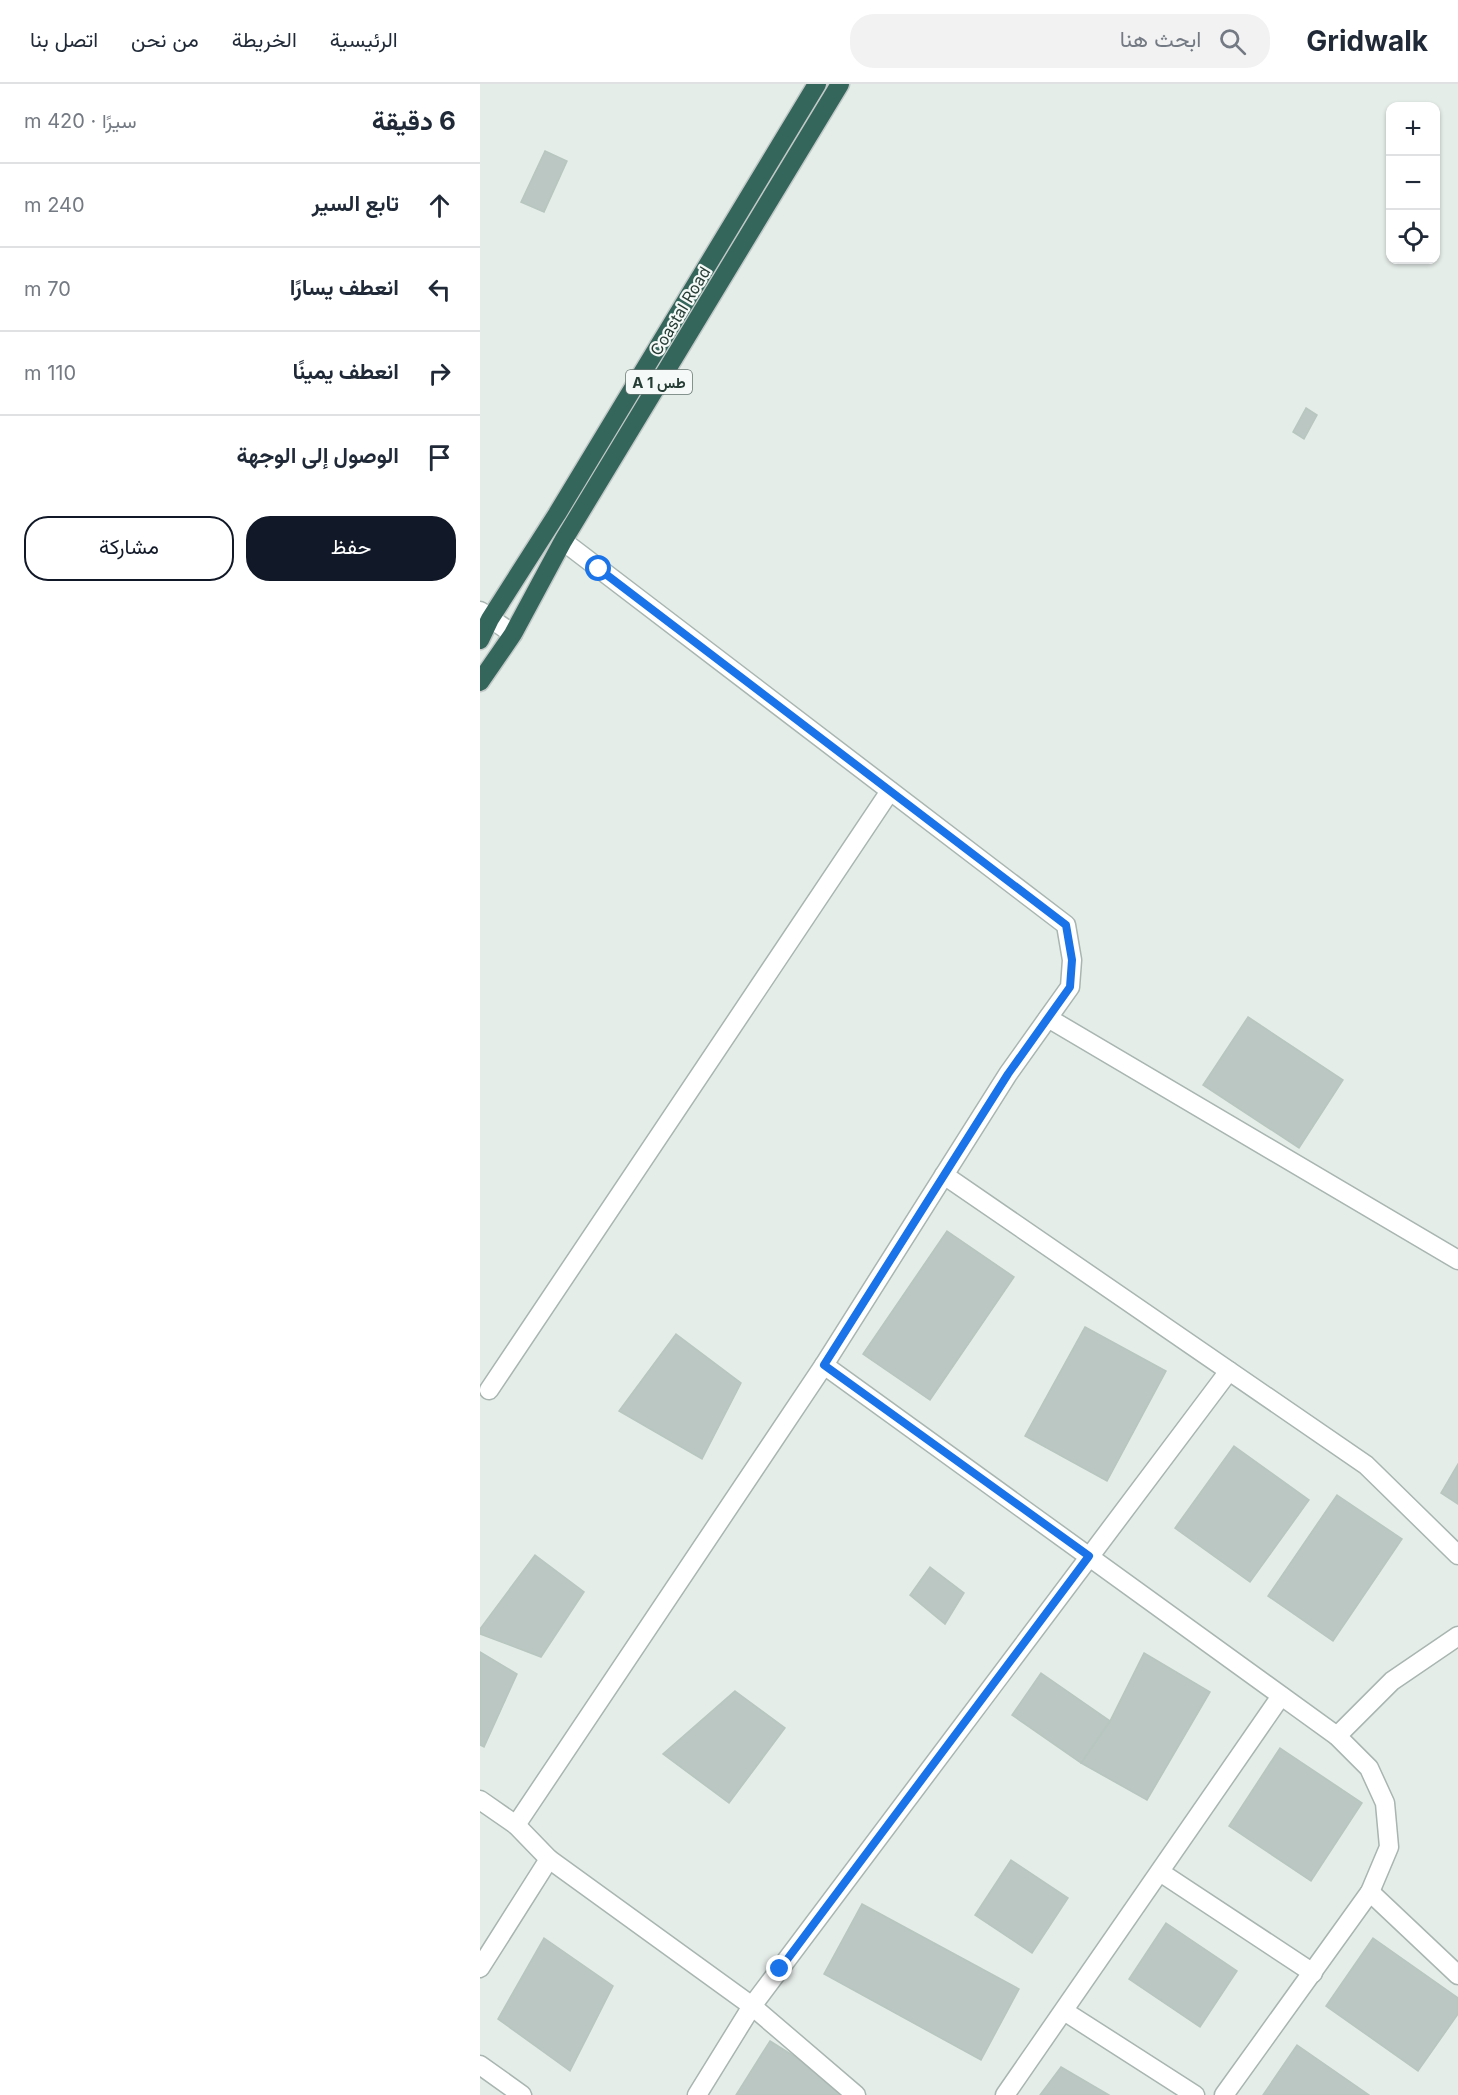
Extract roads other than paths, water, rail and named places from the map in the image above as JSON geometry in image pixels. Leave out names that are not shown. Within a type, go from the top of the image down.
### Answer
[{"type":"highway","name":"Coastal Road","points":[[480,640],[485,615],[558,514],[817,84]]},
{"type":"highway","name":"Coastal Road","points":[[480,682],[513,634],[563,541],[840,84]]},
{"type":"street","points":[[516,1825],[824,1365],[1008,1074],[1070,987],[1072,960],[1066,925],[563,541]]},
{"type":"street","points":[[485,615],[513,634]]},
{"type":"street","points":[[489,1390],[890,791]]},
{"type":"street","points":[[1048,1018],[1458,1260]]},
{"type":"street","points":[[944,1175],[1366,1465],[1458,1555]]},
{"type":"street","points":[[824,1365],[1337,1736],[1369,1768],[1385,1803],[1389,1847],[1370,1892],[1224,2095]]},
{"type":"street","points":[[697,2095],[752,2006],[1229,1371]]},
{"type":"street","points":[[1337,1736],[1392,1681],[1458,1636]]},
{"type":"street","points":[[1005,2095],[1281,1696]]},
{"type":"street","points":[[480,1800],[516,1825],[549,1859],[752,2006],[856,2095]]},
{"type":"street","points":[[480,1968],[549,1859]]},
{"type":"street","points":[[1160,1872],[1313,1973]]},
{"type":"street","points":[[1370,1892],[1458,1975]]},
{"type":"street","points":[[1064,2011],[1195,2095]]},
{"type":"street","points":[[480,2065],[522,2095]]}]
